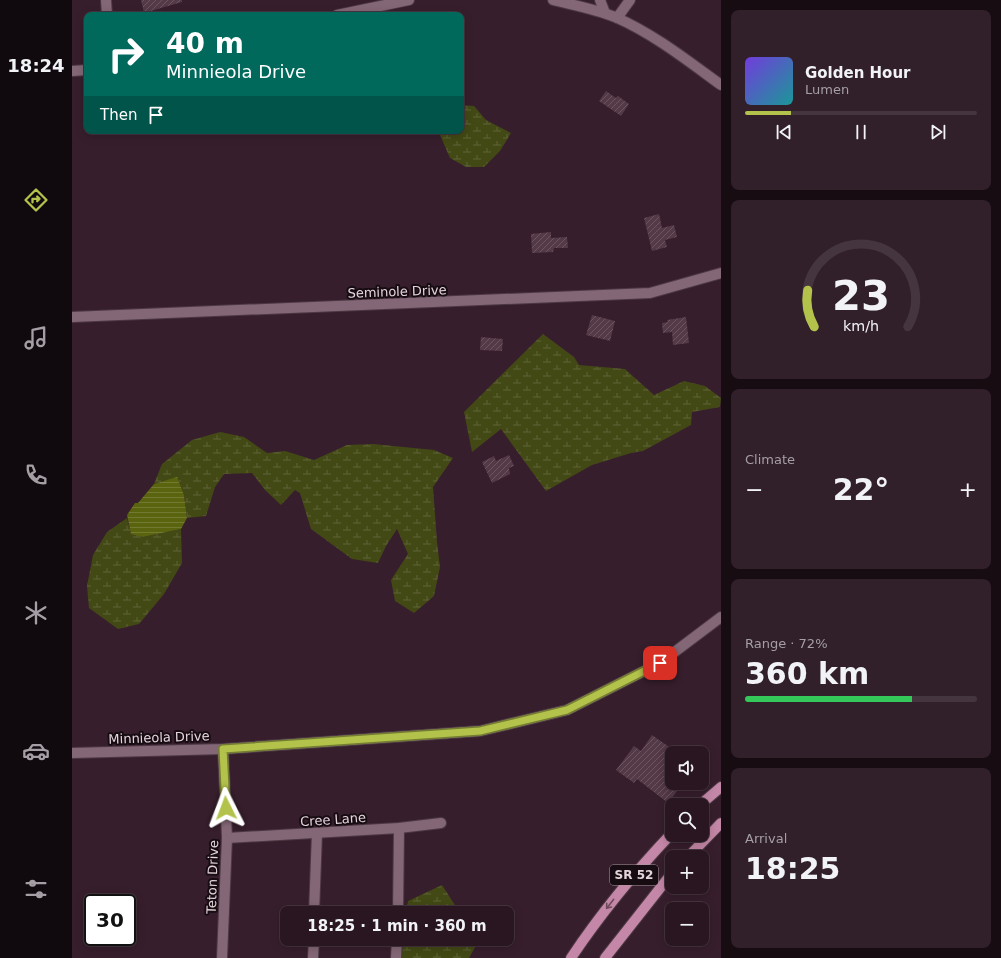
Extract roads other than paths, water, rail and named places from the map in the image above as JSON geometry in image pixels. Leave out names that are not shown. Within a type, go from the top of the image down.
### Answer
[{"type":"main road","points":[[708,798],[721,787]]},
{"type":"main road","points":[[695,850],[721,824]]},
{"type":"main road","name":"SR 52","points":[[571,958],[619,892],[665,840]]},
{"type":"main road","name":"SR 52","points":[[605,958],[665,882]]},
{"type":"street","points":[[106,0],[107,12]]},
{"type":"street","points":[[351,12],[409,0]]},
{"type":"street","points":[[553,0],[605,13],[616,18],[672,49],[721,85]]},
{"type":"street","points":[[600,0],[605,13]]},
{"type":"street","points":[[616,18],[630,0]]},
{"type":"street","points":[[72,71],[84,70]]},
{"type":"street","name":"Seminole Drive","points":[[72,318],[650,293],[721,273]]},
{"type":"street","name":"Minnieola Drive","points":[[72,753],[223,749],[480,731],[567,710],[660,663],[721,617]]},
{"type":"street","name":"Teton Drive","points":[[223,749],[227,838],[223,958]]},
{"type":"street","name":"Cree Lane","points":[[227,838],[398,828],[441,823]]},
{"type":"street","points":[[398,828],[398,906]]},
{"type":"street","points":[[314,906],[317,833]]},
{"type":"street","points":[[313,958],[314,946]]},
{"type":"street","points":[[396,958],[397,946]]}]
